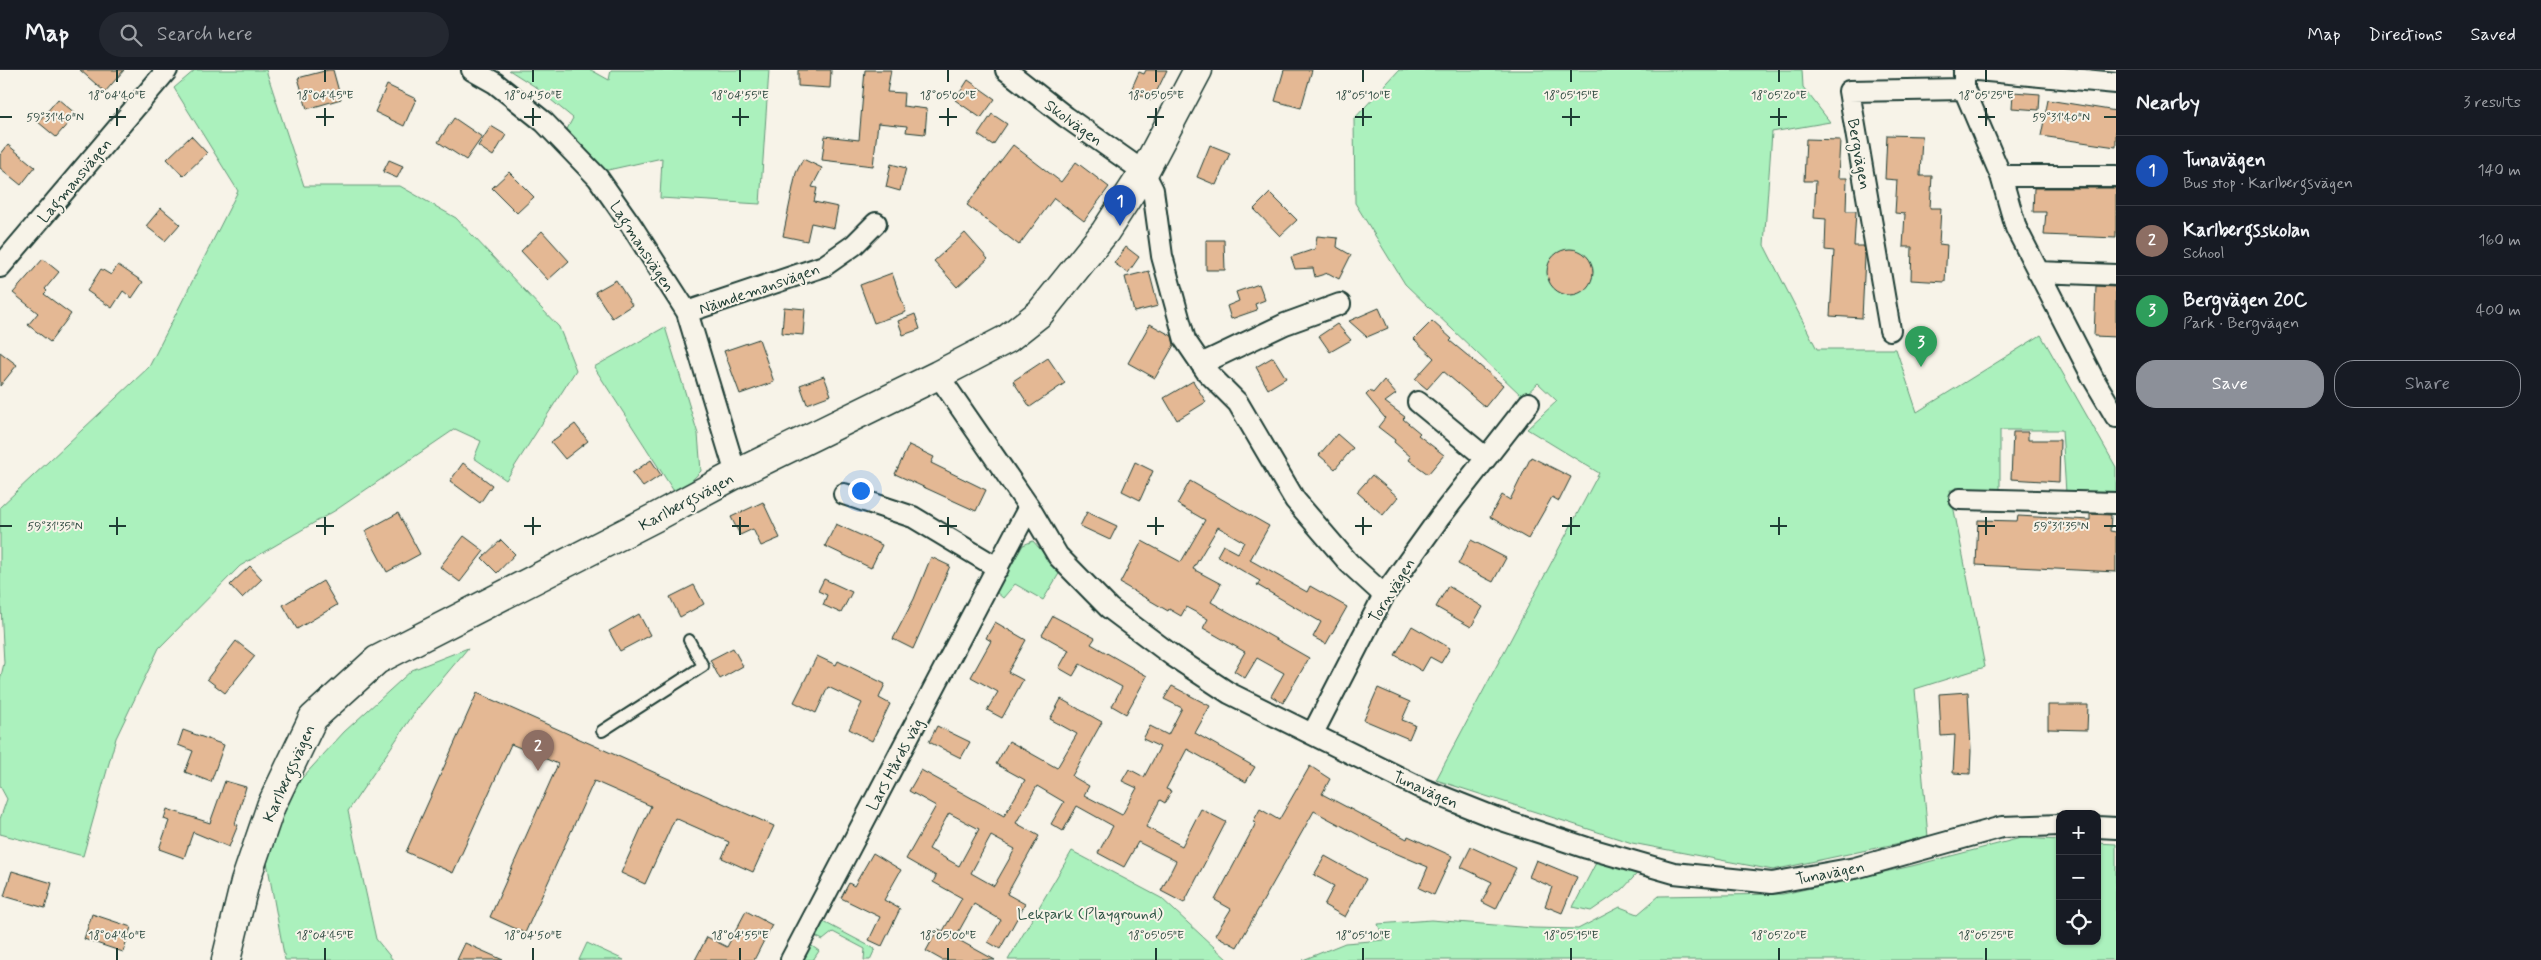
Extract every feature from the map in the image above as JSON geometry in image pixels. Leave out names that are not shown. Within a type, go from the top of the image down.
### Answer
[{"type":"street","name":"Lagmansvägen","points":[[0,267],[167,70]]},
{"type":"street","name":"Lagmansvägen","points":[[472,70],[495,83],[544,122],[598,178],[687,312],[736,474]]},
{"type":"street","name":"Skolvägen","points":[[1006,70],[1066,117],[1144,172]]},
{"type":"street","name":"Karlbergsvägen","points":[[226,960],[245,882],[271,806],[313,718],[377,660],[656,518],[736,474],[1007,339],[1040,313],[1104,232],[1144,172],[1198,70]]},
{"type":"street","points":[[1978,70],[2116,83]]},
{"type":"street","name":"Bergvägen","points":[[1890,330],[1849,91],[1964,80],[2001,176],[2016,228],[2093,378],[2116,416]]},
{"type":"street","points":[[1144,172],[1153,190],[1162,256],[1185,340],[1201,364],[1238,403],[1295,500],[1349,563],[1384,595]]},
{"type":"street","points":[[2001,176],[2116,176]]},
{"type":"street","name":"Nämdemansvägen","points":[[687,312],[824,266],[854,245],[876,224]]},
{"type":"street","points":[[2038,272],[2116,275]]},
{"type":"street","points":[[1201,364],[1285,324],[1340,304]]},
{"type":"street","name":"Tunavägen","points":[[938,375],[1029,507],[1058,556],[1109,608],[1173,656],[1229,693],[1423,789],[1496,818],[1587,848],[1674,873],[1772,883],[1855,868],[2002,827],[2056,824]]},
{"type":"street","points":[[1418,402],[1486,458]]},
{"type":"street","name":"Tornvägen","points":[[1313,733],[1384,595],[1529,403]]},
{"type":"street","points":[[844,494],[913,517],[998,568]]},
{"type":"street","points":[[1960,499],[2116,503]]},
{"type":"street","name":"Lars Hårds väg","points":[[791,960],[1029,507]]},
{"type":"street","points":[[2101,826],[2116,828]]},
{"type":"lane","points":[[602,732],[703,666],[689,640]]},
{"type":"green space","points":[[195,70],[266,70],[304,186],[400,186],[456,218],[559,327],[576,370],[506,480],[474,458],[481,441],[455,429],[336,510],[240,566],[159,648],[116,738],[83,856],[0,834],[0,819],[7,799],[0,786],[0,681],[4,663],[0,588],[0,507],[149,367],[238,191],[174,88]]},
{"type":"green space","points":[[509,70],[591,70],[609,80],[611,70],[769,70],[760,204],[660,198],[662,158],[599,172],[565,133],[573,118],[534,86]]},
{"type":"green space","points":[[1399,70],[1802,70],[1803,87],[1830,122],[1772,132],[1764,245],[1817,349],[1896,349],[1917,412],[2041,335],[2116,467],[2116,494],[2066,493],[2062,430],[2000,430],[2000,491],[1950,490],[1985,667],[1915,689],[1928,837],[1773,870],[1632,843],[1436,780],[1599,473],[1527,429],[1557,401],[1538,383],[1523,397],[1405,284],[1355,203],[1354,119]]},
{"type":"green space","points":[[665,327],[698,434],[701,471],[677,496],[594,367]]},
{"type":"green space","points":[[1033,541],[1060,572],[1043,600],[1015,584],[1003,598],[996,592],[1023,545]]},
{"type":"green space","points":[[468,648],[417,709],[348,811],[376,939],[393,960],[285,960],[260,824],[344,732],[412,670]]},
{"type":"green space","points":[[2021,838],[2056,840],[2056,945],[2101,945],[2101,843],[2116,844],[2116,960],[1303,960],[1345,943],[1384,940],[1378,924],[1431,920],[1533,928],[1578,929],[1620,907],[1638,914],[1659,896],[1783,894],[1912,866]]},
{"type":"green space","name":"Lekpark (Playground)","points":[[1072,851],[1161,898],[1228,960],[1008,960]]},
{"type":"green space","points":[[1599,857],[1642,868],[1623,889],[1591,911],[1573,907]]},
{"type":"green space","points":[[822,921],[875,949],[870,960],[864,960],[865,949],[833,932],[823,940],[815,936]]},
{"type":"green space","points":[[587,943],[624,960],[579,960]]},
{"type":"green space","points":[[809,944],[819,951],[813,960],[800,960]]},
{"type":"building","points":[[80,70],[124,70],[105,92]]},
{"type":"building","points":[[333,70],[341,99],[307,109],[298,78]]},
{"type":"building","points":[[798,70],[831,70],[830,88],[798,86]]},
{"type":"building","points":[[865,70],[891,70],[887,92],[904,93],[903,106],[927,109],[925,134],[906,132],[907,126],[878,123],[873,166],[822,160],[825,136],[859,140]]},
{"type":"building","points":[[1146,70],[1167,70],[1152,101],[1131,90],[1139,72],[1144,74]]},
{"type":"building","points":[[1284,70],[1312,70],[1301,108],[1275,101]]},
{"type":"building","points":[[968,80],[995,99],[981,118],[955,100]]},
{"type":"building","points":[[387,85],[416,99],[404,126],[375,112]]},
{"type":"building","points":[[2013,92],[2040,94],[2039,110],[2012,108]]},
{"type":"building","points":[[58,99],[76,114],[56,137],[38,122]]},
{"type":"building","points":[[2048,100],[2116,111],[2116,147],[2041,136]]},
{"type":"building","points":[[992,114],[1007,124],[993,145],[978,135]]},
{"type":"building","points":[[454,118],[482,137],[466,160],[438,142]]},
{"type":"building","points":[[491,126],[506,135],[493,156],[478,146]]},
{"type":"building","points":[[1887,135],[1922,136],[1920,176],[1932,176],[1930,208],[1941,208],[1939,244],[1947,245],[1945,282],[1911,280],[1912,247],[1903,247],[1905,214],[1895,213],[1897,180],[1885,179]]},
{"type":"building","points":[[191,136],[207,153],[183,176],[167,159]]},
{"type":"building","points":[[1806,139],[1840,140],[1838,178],[1847,178],[1846,211],[1856,211],[1854,246],[1864,246],[1862,318],[1830,316],[1834,251],[1825,250],[1826,219],[1814,218],[1816,181],[1804,181]]},
{"type":"building","points":[[8,145],[35,167],[21,185],[0,168],[0,155]]},
{"type":"building","points":[[1013,145],[1061,182],[1076,162],[1109,187],[1084,221],[1054,198],[1019,245],[967,205]]},
{"type":"building","points":[[1210,145],[1230,153],[1216,185],[1197,177]]},
{"type":"building","points":[[803,159],[822,168],[812,187],[817,188],[814,202],[838,207],[834,228],[811,223],[807,241],[783,236],[796,173]]},
{"type":"building","points":[[389,160],[403,166],[397,178],[383,172]]},
{"type":"building","points":[[891,164],[906,168],[900,191],[886,187]]},
{"type":"building","points":[[509,172],[534,197],[517,213],[492,188]]},
{"type":"building","points":[[2034,188],[2116,188],[2116,238],[2044,235],[2046,212],[2033,212]]},
{"type":"building","points":[[1270,193],[1297,220],[1280,236],[1254,209]]},
{"type":"building","points":[[161,208],[180,224],[165,241],[146,226]]},
{"type":"building","points":[[542,231],[569,261],[548,280],[521,251]]},
{"type":"building","points":[[965,233],[988,259],[957,287],[934,261]]},
{"type":"building","points":[[1317,236],[1338,238],[1337,247],[1351,255],[1339,279],[1328,273],[1315,277],[1313,268],[1295,269],[1291,257],[1315,249]]},
{"type":"building","points":[[1206,240],[1224,240],[1225,270],[1206,270]]},
{"type":"building","points":[[1126,247],[1139,257],[1128,273],[1114,263]]},
{"type":"building","points":[[1570,249],[1583,253],[1589,259],[1593,272],[1589,285],[1583,291],[1570,295],[1557,291],[1551,285],[1547,272],[1551,259],[1557,253]]},
{"type":"building","points":[[43,259],[59,272],[45,289],[47,291],[44,294],[71,314],[50,342],[28,325],[38,313],[13,293]]},
{"type":"building","points":[[118,265],[143,282],[132,298],[123,291],[112,308],[87,291],[101,269],[111,275]]},
{"type":"building","points":[[1149,271],[1158,306],[1134,312],[1125,277]]},
{"type":"building","points":[[892,273],[906,312],[874,323],[860,285]]},
{"type":"building","points":[[616,280],[632,305],[612,318],[595,292]]},
{"type":"building","points":[[1259,284],[1265,300],[1255,304],[1257,310],[1231,319],[1227,306],[1239,301],[1236,292]]},
{"type":"building","points":[[2096,286],[2116,287],[2116,337],[2094,336]]},
{"type":"building","points":[[784,307],[805,309],[803,335],[782,333]]},
{"type":"building","points":[[1379,308],[1388,328],[1367,337],[1349,321]]},
{"type":"building","points":[[915,314],[920,329],[903,335],[898,321]]},
{"type":"building","points":[[1432,321],[1452,339],[1450,341],[1503,385],[1485,407],[1443,371],[1427,389],[1415,379],[1434,358],[1414,339]]},
{"type":"building","points":[[1150,324],[1172,336],[1174,345],[1155,378],[1128,363]]},
{"type":"building","points":[[1337,324],[1351,340],[1330,352],[1319,336]]},
{"type":"building","points":[[759,339],[774,382],[740,394],[724,351]]},
{"type":"building","points":[[0,352],[17,365],[0,386]]},
{"type":"building","points":[[1273,357],[1286,378],[1268,389],[1256,367]]},
{"type":"building","points":[[1048,358],[1065,383],[1030,407],[1013,381]]},
{"type":"building","points":[[824,376],[831,395],[807,404],[800,385]]},
{"type":"building","points":[[1384,380],[1396,394],[1385,402],[1405,417],[1403,419],[1420,433],[1418,435],[1444,455],[1428,474],[1409,460],[1411,457],[1394,442],[1395,440],[1378,427],[1385,418],[1366,395],[1370,391],[1373,393]]},
{"type":"building","points":[[1193,381],[1206,402],[1177,420],[1164,398]]},
{"type":"building","points":[[575,424],[588,441],[565,459],[551,442]]},
{"type":"building","points":[[2013,432],[2028,432],[2028,440],[2060,440],[2059,482],[2011,479]]},
{"type":"building","points":[[1337,434],[1353,448],[1335,469],[1319,455]]},
{"type":"building","points":[[909,445],[934,457],[931,463],[986,490],[976,511],[895,474]]},
{"type":"building","points":[[1531,457],[1571,477],[1559,501],[1552,497],[1528,539],[1490,517],[1502,495],[1510,500]]},
{"type":"building","points":[[651,460],[661,475],[643,487],[632,473]]},
{"type":"building","points":[[1135,462],[1153,471],[1140,500],[1122,491]]},
{"type":"building","points":[[463,463],[492,485],[480,503],[450,481]]},
{"type":"building","points":[[1372,475],[1398,497],[1383,515],[1357,492]]},
{"type":"building","points":[[1190,481],[1269,526],[1250,560],[1307,592],[1310,586],[1347,607],[1326,644],[1313,637],[1321,622],[1257,585],[1260,581],[1217,556],[1223,545],[1238,553],[1244,542],[1218,527],[1193,569],[1221,584],[1211,602],[1309,658],[1283,703],[1271,696],[1284,673],[1257,658],[1245,678],[1234,671],[1245,652],[1203,628],[1208,619],[1186,607],[1181,616],[1169,609],[1168,611],[1120,583],[1142,541],[1181,562],[1205,520],[1177,504]]},
{"type":"building","points":[[763,502],[780,538],[761,546],[753,529],[740,535],[731,517]]},
{"type":"building","points":[[1087,512],[1117,526],[1110,540],[1080,526]]},
{"type":"building","points":[[398,513],[420,554],[387,572],[365,531]]},
{"type":"building","points":[[2090,514],[2111,515],[2110,531],[2116,532],[2116,572],[1976,565],[1978,520],[2017,521],[2018,516],[2090,520]]},
{"type":"building","points":[[836,524],[882,545],[871,568],[825,546]]},
{"type":"building","points":[[464,536],[484,551],[460,582],[440,567]]},
{"type":"building","points":[[501,540],[515,554],[497,573],[482,558]]},
{"type":"building","points":[[1471,540],[1506,558],[1493,582],[1458,564]]},
{"type":"building","points":[[931,557],[950,566],[913,649],[893,639],[914,599]]},
{"type":"building","points":[[250,566],[262,579],[242,598],[230,585]]},
{"type":"building","points":[[824,579],[852,592],[841,613],[823,605],[827,595],[818,591]]},
{"type":"building","points":[[323,581],[337,605],[297,629],[283,605]]},
{"type":"building","points":[[694,585],[704,604],[680,617],[670,597]]},
{"type":"building","points":[[1448,586],[1483,607],[1471,627],[1436,607]]},
{"type":"building","points":[[639,614],[650,635],[620,651],[609,631]]},
{"type":"building","points":[[1053,616],[1095,638],[1091,644],[1147,676],[1126,714],[1112,706],[1122,687],[1080,664],[1073,676],[1059,668],[1069,650],[1042,635]]},
{"type":"building","points":[[995,622],[1026,640],[1008,672],[1023,680],[1002,718],[987,710],[998,692],[971,677],[991,641],[986,638]]},
{"type":"building","points":[[1412,626],[1450,648],[1441,663],[1430,657],[1422,671],[1395,655]]},
{"type":"building","points":[[236,641],[255,656],[225,693],[207,679]]},
{"type":"building","points":[[733,648],[743,666],[720,679],[710,660]]},
{"type":"building","points":[[817,656],[836,665],[838,661],[885,684],[879,698],[890,704],[872,741],[849,729],[862,703],[828,687],[816,713],[794,702]]},
{"type":"building","points":[[1172,686],[1210,706],[1195,733],[1255,767],[1246,782],[1187,749],[1166,789],[1171,791],[1165,803],[1160,800],[1146,827],[1182,846],[1201,809],[1226,822],[1184,903],[1161,891],[1176,861],[1138,842],[1124,867],[1098,853],[1113,826],[1077,806],[1063,831],[1051,824],[1064,802],[1037,786],[1016,823],[1039,836],[1007,894],[1025,904],[1000,949],[988,942],[1001,920],[974,904],[955,938],[995,960],[942,960],[926,951],[938,929],[943,931],[962,898],[933,882],[936,876],[906,859],[936,806],[909,791],[921,770],[1004,816],[1025,780],[996,764],[1009,741],[1057,768],[1077,734],[1050,719],[1061,699],[1102,722],[1072,776],[1089,786],[1084,795],[1122,815],[1137,788],[1122,781],[1129,769],[1144,777],[1160,747],[1143,739],[1150,726],[1168,735],[1182,708],[1164,699]],"holes":[[[949,813],[979,829],[959,866],[929,849]],[[991,836],[1015,849],[994,886],[971,873]]]},
{"type":"building","points":[[1378,688],[1410,702],[1402,720],[1415,725],[1409,739],[1364,720]]},
{"type":"building","points":[[1968,692],[1971,751],[1970,774],[1953,773],[1955,735],[1941,736],[1939,694]]},
{"type":"building","points":[[477,693],[774,826],[753,872],[722,858],[729,842],[675,818],[645,884],[621,873],[651,806],[594,781],[525,933],[490,917],[558,764],[511,744],[453,873],[406,852]]},
{"type":"building","points":[[2048,705],[2088,705],[2087,730],[2048,729]]},
{"type":"building","points":[[937,726],[970,742],[961,758],[929,742]]},
{"type":"building","points":[[183,730],[224,745],[211,782],[185,772],[193,751],[178,745]]},
{"type":"building","points":[[1310,766],[1330,779],[1322,794],[1407,839],[1408,836],[1452,856],[1434,895],[1419,888],[1428,867],[1381,847],[1314,811],[1237,947],[1215,935],[1231,909],[1215,900],[1256,823],[1253,822],[1260,809],[1279,820]]},
{"type":"building","points":[[225,781],[246,787],[235,824],[238,825],[229,847],[193,832],[184,858],[159,849],[169,821],[164,819],[167,809],[210,823]]},
{"type":"building","points":[[1471,847],[1516,868],[1496,909],[1482,902],[1492,882],[1461,867]]},
{"type":"building","points":[[873,853],[901,870],[884,900],[900,909],[882,946],[869,940],[880,917],[841,898],[849,883],[854,886]]},
{"type":"building","points":[[1325,856],[1366,879],[1345,917],[1324,905],[1334,886],[1314,875]]},
{"type":"building","points":[[1536,860],[1577,877],[1562,913],[1545,906],[1552,887],[1529,877]]},
{"type":"building","points":[[12,871],[52,883],[45,908],[4,896]]},
{"type":"building","points":[[746,911],[772,925],[754,960],[695,960],[707,937],[727,947]]},
{"type":"building","points":[[92,914],[131,927],[123,952],[84,939]]},
{"type":"building","points":[[465,943],[503,960],[457,960]]},
{"type":"place","name":"Tunavägen","points":[[1120,226]]},
{"type":"place","name":"Bergvägen 20C","points":[[1921,367]]},
{"type":"place","name":"Karlbergsskolan","points":[[538,771]]}]
